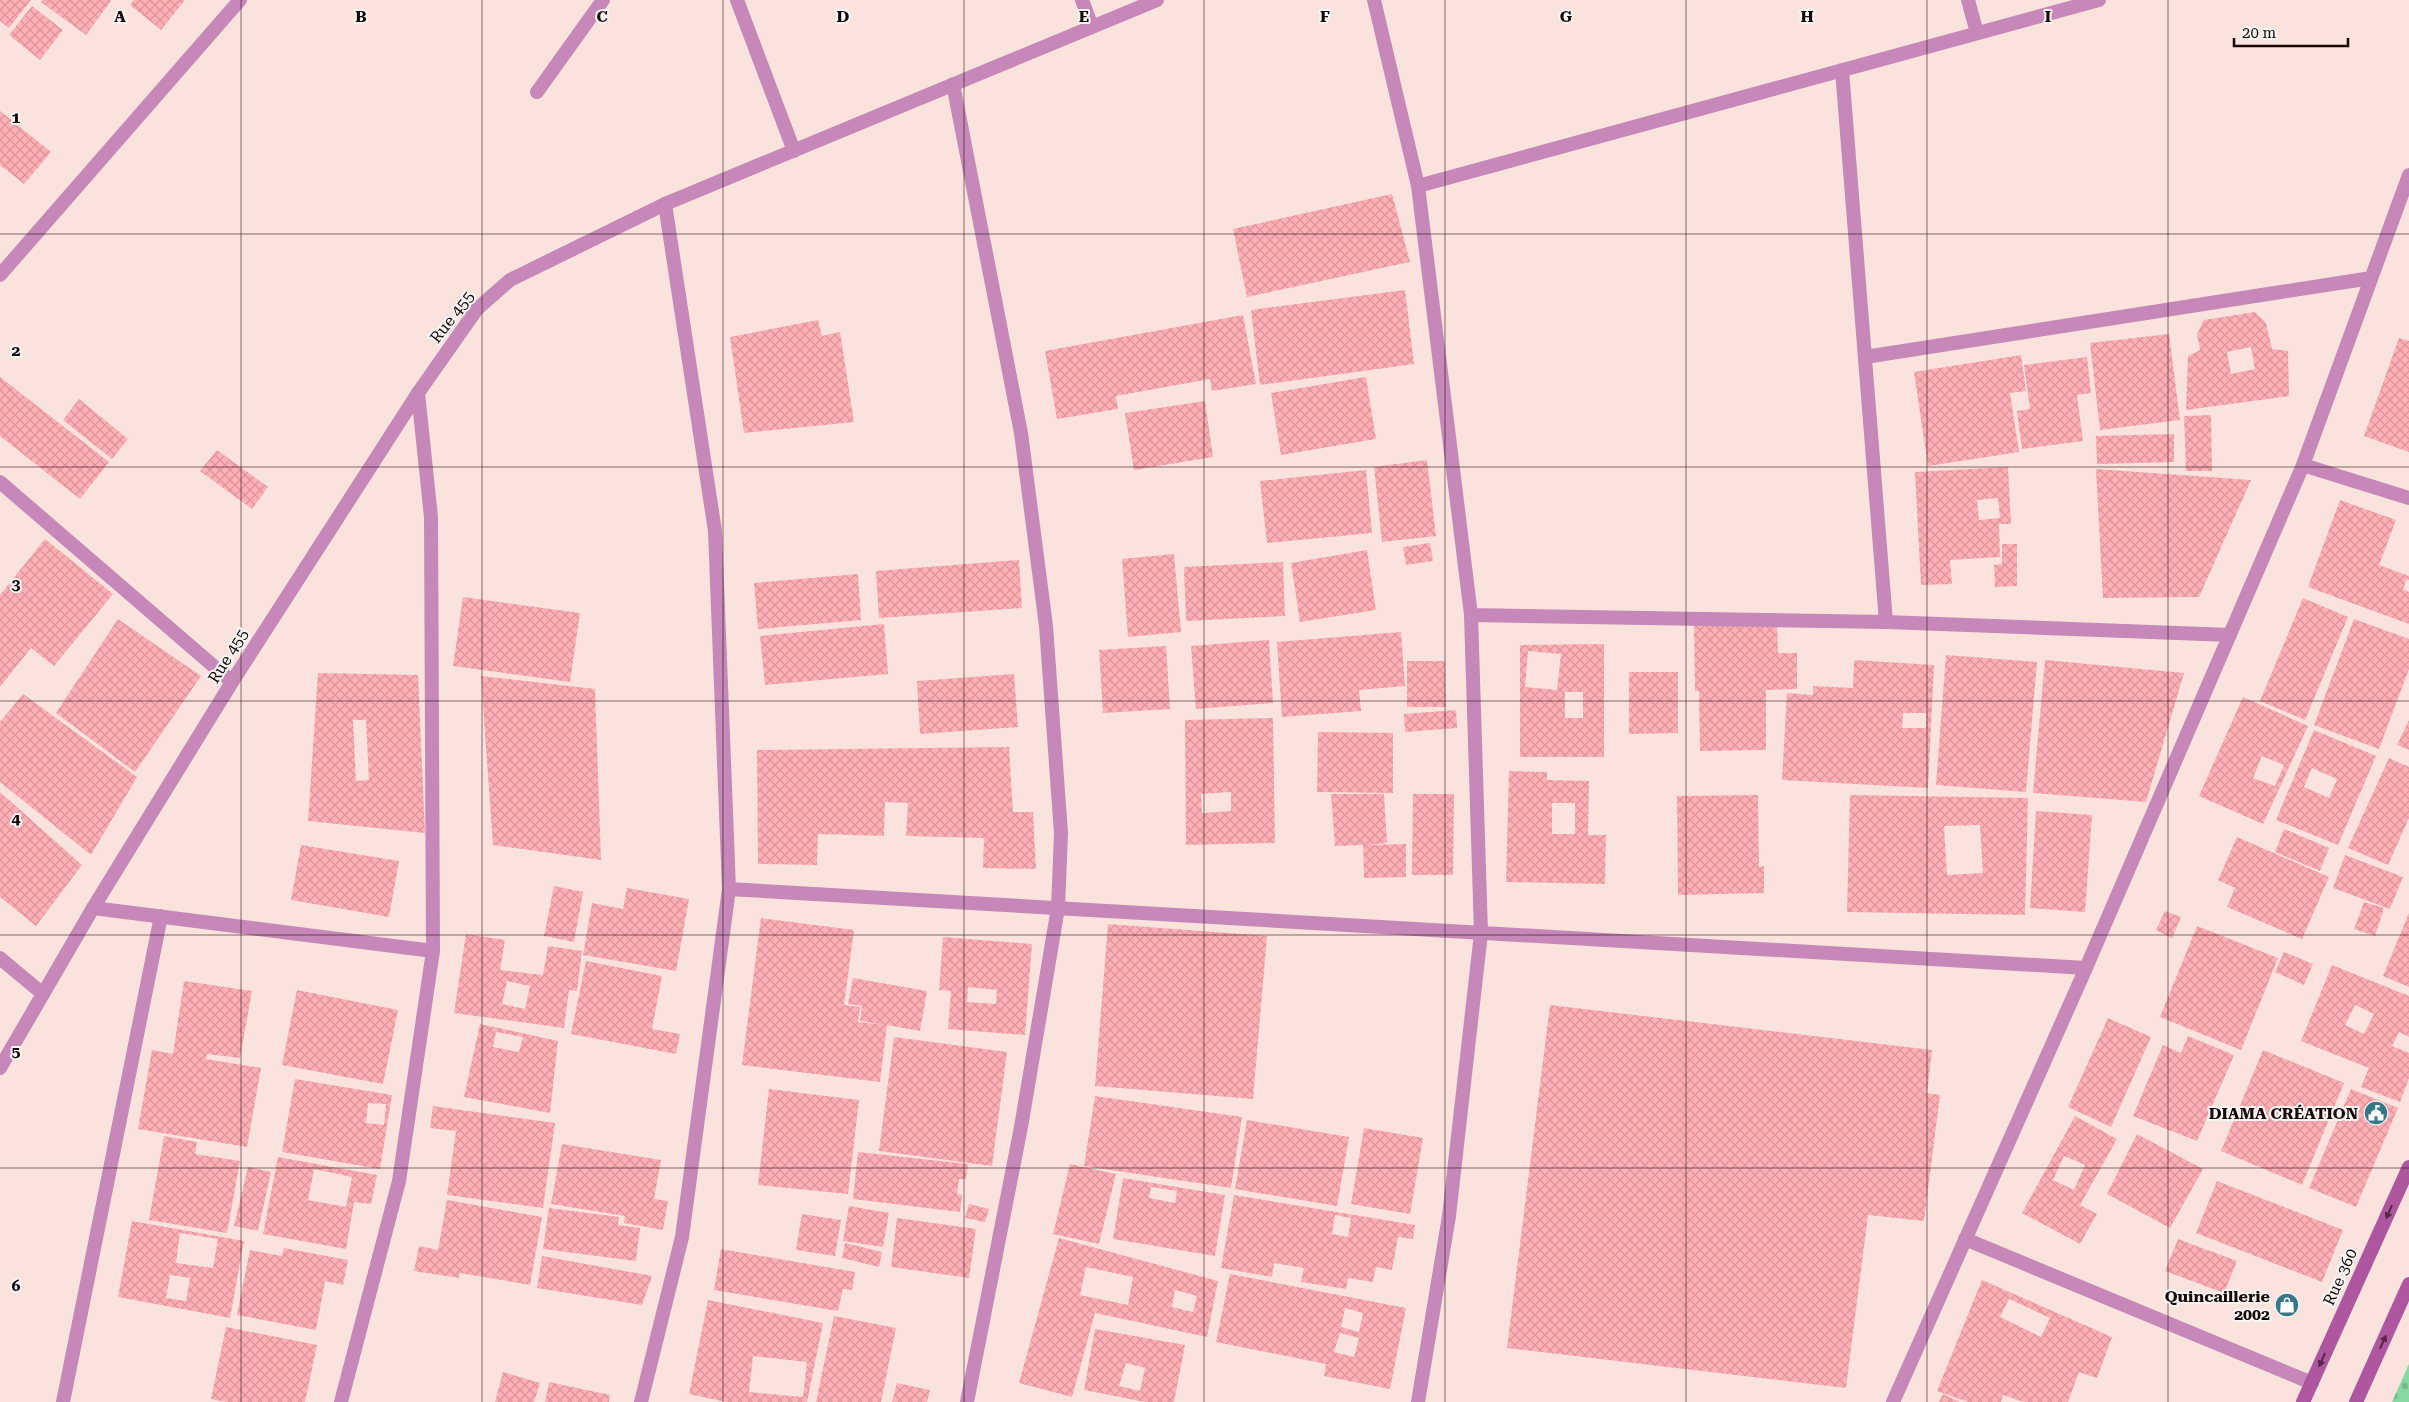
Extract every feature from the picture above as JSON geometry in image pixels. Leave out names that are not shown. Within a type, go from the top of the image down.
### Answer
[{"type":"main road","name":"Rue 360","points":[[2303,1402],[2409,1167]]},
{"type":"main road","points":[[2356,1402],[2409,1284]]},
{"type":"street","points":[[0,276],[240,0]]},
{"type":"street","points":[[537,92],[603,0]]},
{"type":"street","points":[[737,0],[794,151]]},
{"type":"street","points":[[1082,0],[1092,27]]},
{"type":"street","name":"Rue 455","points":[[0,1068],[93,908],[232,682],[418,393],[477,309],[510,280],[664,204],[1157,0]]},
{"type":"street","points":[[1374,0],[1418,186],[1471,616],[1481,933],[1449,1216],[1418,1402]]},
{"type":"street","points":[[1968,0],[1976,33]]},
{"type":"street","points":[[1418,186],[2098,0]]},
{"type":"street","points":[[1842,70],[1886,622]]},
{"type":"street","points":[[953,84],[1022,433],[1046,626],[1061,833],[1058,908],[1020,1127],[967,1402]]},
{"type":"street","points":[[1893,1402],[2086,968],[2303,464],[2409,175]]},
{"type":"street","points":[[641,1402],[682,1237],[729,889],[715,531],[664,204]]},
{"type":"street","points":[[1865,356],[2372,278]]},
{"type":"street","points":[[340,1402],[399,1181],[433,951],[431,517],[418,393]]},
{"type":"street","points":[[2303,464],[2409,498]]},
{"type":"street","points":[[0,482],[232,682]]},
{"type":"street","points":[[1471,616],[1886,622],[2230,635]]},
{"type":"street","points":[[729,889],[2086,968]]},
{"type":"street","points":[[93,908],[433,951]]},
{"type":"street","points":[[62,1402],[162,916]]},
{"type":"street","points":[[0,958],[43,994]]},
{"type":"street","points":[[1965,1239],[2312,1383]]},
{"type":"green space","points":[[2409,1364],[2409,1402],[2392,1402]]},
{"type":"building","points":[[0,0],[31,0],[9,28],[0,21]]},
{"type":"building","points":[[42,0],[111,1],[86,35],[41,2]]},
{"type":"building","points":[[134,0],[185,0],[161,30],[130,5]]},
{"type":"building","points":[[32,6],[63,30],[40,60],[9,35]]},
{"type":"building","points":[[0,111],[51,152],[24,184],[0,165]]},
{"type":"building","points":[[1392,194],[1410,262],[1247,297],[1233,229]]},
{"type":"building","points":[[1405,290],[1414,364],[1260,385],[1251,310]]},
{"type":"building","points":[[2255,312],[2266,323],[2272,349],[2288,351],[2289,396],[2186,410],[2188,356],[2200,350],[2197,334],[2204,320]],"holes":[[[2251,347],[2255,369],[2231,374],[2227,352]]]},
{"type":"building","points":[[1243,315],[1256,384],[1212,391],[1210,379],[1116,396],[1118,409],[1057,419],[1045,351]]},
{"type":"building","points":[[818,320],[822,336],[840,332],[854,422],[744,433],[730,337]]},
{"type":"building","points":[[2169,334],[2180,420],[2100,430],[2090,343]]},
{"type":"building","points":[[2399,338],[2409,341],[2409,452],[2364,436]]},
{"type":"building","points":[[2021,355],[2026,391],[2010,393],[2019,452],[1928,466],[1914,372]]},
{"type":"building","points":[[2087,357],[2091,393],[2077,395],[2083,441],[2022,449],[2017,411],[2030,409],[2024,365]]},
{"type":"building","points":[[0,377],[109,462],[80,499],[0,436]]},
{"type":"building","points":[[1366,377],[1376,439],[1281,455],[1271,393]]},
{"type":"building","points":[[79,399],[128,439],[112,459],[63,420]]},
{"type":"building","points":[[1205,401],[1213,457],[1134,470],[1125,413]]},
{"type":"building","points":[[2211,415],[2212,471],[2186,471],[2184,416]]},
{"type":"building","points":[[2174,434],[2174,462],[2097,464],[2096,436]]},
{"type":"building","points":[[217,450],[268,487],[252,509],[200,471]]},
{"type":"building","points":[[1427,460],[1436,536],[1382,542],[1374,467]]},
{"type":"building","points":[[2008,467],[2011,524],[1999,524],[2000,557],[1950,560],[1952,584],[1921,585],[1915,472]],"holes":[[[1998,498],[2000,518],[1979,520],[1977,500]]]},
{"type":"building","points":[[2096,469],[2251,480],[2199,597],[2103,598]]},
{"type":"building","points":[[1366,470],[1372,533],[1267,543],[1260,481]]},
{"type":"building","points":[[2340,500],[2396,520],[2379,565],[2409,576],[2409,580],[2407,579],[2403,589],[2409,592],[2409,624],[2308,587]]},
{"type":"building","points":[[45,539],[113,594],[54,666],[31,648],[0,687],[0,595]]},
{"type":"building","points":[[1430,543],[1433,561],[1406,565],[1403,547]]},
{"type":"building","points":[[2002,544],[2017,544],[2017,586],[1995,587],[1994,565],[2002,564]]},
{"type":"building","points":[[1367,550],[1376,610],[1300,622],[1291,563]]},
{"type":"building","points":[[1174,554],[1181,632],[1128,637],[1122,559]]},
{"type":"building","points":[[1019,560],[1022,608],[879,618],[876,571]]},
{"type":"building","points":[[1283,562],[1285,616],[1186,621],[1184,567]]},
{"type":"building","points":[[858,574],[861,620],[758,629],[754,583]]},
{"type":"building","points":[[463,597],[580,613],[570,682],[453,666]]},
{"type":"building","points":[[2303,598],[2348,617],[2305,720],[2260,701]]},
{"type":"building","points":[[118,619],[201,676],[135,772],[56,713]]},
{"type":"building","points":[[2354,619],[2409,639],[2409,669],[2379,749],[2314,725]]},
{"type":"building","points":[[884,624],[888,674],[765,685],[760,636]]},
{"type":"building","points":[[1777,624],[1778,653],[1797,653],[1797,689],[1766,690],[1766,750],[1700,751],[1699,691],[1695,691],[1694,625]]},
{"type":"building","points":[[1401,632],[1405,686],[1359,690],[1361,711],[1282,717],[1277,642]]},
{"type":"building","points":[[1269,640],[1273,703],[1196,709],[1191,646]]},
{"type":"building","points":[[1604,644],[1604,757],[1520,757],[1520,645]],"holes":[[[1528,651],[1561,654],[1557,690],[1525,687]],[[1565,692],[1583,692],[1583,718],[1565,718]]]},
{"type":"building","points":[[1166,646],[1170,709],[1103,713],[1099,650]]},
{"type":"building","points":[[1946,655],[2037,662],[2026,792],[1936,785]]},
{"type":"building","points":[[1854,660],[1934,665],[1928,788],[1782,780],[1787,693],[1813,695],[1813,686],[1853,688]],"holes":[[[1903,713],[1926,713],[1926,728],[1902,728]]]},
{"type":"building","points":[[2045,660],[2184,673],[2146,802],[2033,793]]},
{"type":"building","points":[[1407,661],[1445,661],[1446,707],[1407,707]]},
{"type":"building","points":[[1629,672],[1678,672],[1678,733],[1629,734]]},
{"type":"building","points":[[318,673],[418,675],[425,833],[308,821]],"holes":[[[353,720],[366,720],[369,780],[356,781]]]},
{"type":"building","points":[[1014,674],[1018,727],[920,734],[917,681]]},
{"type":"building","points":[[481,676],[595,689],[601,860],[493,845]]},
{"type":"building","points":[[23,694],[137,777],[91,855],[0,782],[0,722]]},
{"type":"building","points":[[2243,697],[2308,726],[2263,824],[2199,796]],"holes":[[[2262,756],[2284,765],[2275,786],[2253,778]]]},
{"type":"building","points":[[1456,710],[1457,728],[1405,732],[1404,714]]},
{"type":"building","points":[[1273,718],[1275,843],[1186,845],[1185,720]],"holes":[[[1231,792],[1231,811],[1202,813],[1201,794]]]},
{"type":"building","points":[[2409,720],[2409,750],[2397,745]]},
{"type":"building","points":[[2314,730],[2376,756],[2338,845],[2276,820]],"holes":[[[2312,768],[2337,779],[2329,798],[2304,787]]]},
{"type":"building","points":[[1318,732],[1393,733],[1393,793],[1317,792]]},
{"type":"building","points":[[1009,747],[1013,812],[1033,812],[1036,869],[983,868],[984,838],[906,836],[908,803],[885,802],[884,836],[818,834],[817,865],[758,864],[757,750]]},
{"type":"building","points":[[2389,758],[2409,767],[2409,818],[2388,865],[2348,848]]},
{"type":"building","points":[[1509,771],[1547,772],[1547,780],[1589,781],[1588,835],[1606,835],[1605,884],[1506,882]],"holes":[[[1552,803],[1575,803],[1575,834],[1552,834]]]},
{"type":"building","points":[[0,792],[82,865],[36,926],[0,897]]},
{"type":"building","points":[[1331,794],[1384,794],[1387,843],[1365,845],[1406,844],[1406,877],[1364,878],[1363,845],[1335,846]]},
{"type":"building","points":[[1413,794],[1454,794],[1453,875],[1412,875]]},
{"type":"building","points":[[1758,795],[1759,867],[1764,866],[1764,893],[1678,895],[1677,796]]},
{"type":"building","points":[[1850,795],[2028,798],[2025,915],[1847,912]],"holes":[[[1980,825],[1983,873],[1947,875],[1944,826]]]},
{"type":"building","points":[[2036,811],[2092,815],[2085,912],[2030,908]]},
{"type":"building","points":[[2284,829],[2329,848],[2320,871],[2275,852]]},
{"type":"building","points":[[2237,837],[2329,877],[2302,939],[2227,907],[2235,888],[2218,880]]},
{"type":"building","points":[[301,845],[399,861],[389,917],[291,900]]},
{"type":"building","points":[[2345,855],[2403,877],[2390,909],[2333,888]]},
{"type":"building","points":[[554,886],[583,892],[574,942],[544,936]]},
{"type":"building","points":[[627,888],[689,899],[676,971],[583,955],[592,903],[623,909]]},
{"type":"building","points":[[2364,902],[2384,908],[2375,936],[2354,929]]},
{"type":"building","points":[[2165,911],[2181,917],[2172,938],[2156,930]]},
{"type":"building","points":[[2409,913],[2409,987],[2383,976]]},
{"type":"building","points":[[761,918],[854,930],[844,1005],[860,1007],[858,1022],[885,1025],[860,1021],[862,1006],[848,1004],[853,978],[927,991],[920,1031],[887,1025],[880,1082],[742,1065]]},
{"type":"building","points":[[1108,924],[1267,936],[1253,1099],[1095,1086]]},
{"type":"building","points":[[2197,926],[2278,958],[2241,1050],[2160,1017]]},
{"type":"building","points":[[466,934],[505,940],[500,970],[543,975],[548,946],[582,951],[577,991],[569,990],[564,1028],[454,1013]],"holes":[[[507,981],[530,986],[525,1009],[502,1004]]]},
{"type":"building","points":[[943,937],[1032,944],[1025,1035],[948,1029],[951,991],[939,990]],"holes":[[[968,987],[997,990],[996,1004],[967,1002]]]},
{"type":"building","points":[[2284,952],[2313,964],[2304,985],[2275,972]]},
{"type":"building","points":[[586,961],[662,976],[652,1029],[680,1034],[676,1054],[571,1034]]},
{"type":"building","points":[[2332,965],[2409,996],[2409,1037],[2399,1032],[2392,1046],[2409,1053],[2409,1078],[2400,1102],[2361,1087],[2369,1068],[2301,1041]],"holes":[[[2355,1005],[2374,1014],[2364,1034],[2345,1025]]]},
{"type":"building","points":[[184,981],[252,991],[240,1058],[207,1054],[206,1059],[261,1068],[247,1147],[138,1129],[152,1050],[173,1054]]},
{"type":"building","points":[[297,990],[398,1010],[383,1084],[282,1065]]},
{"type":"building","points":[[1550,1005],[1932,1050],[1927,1093],[1940,1095],[1924,1221],[1868,1215],[1846,1388],[1507,1348]]},
{"type":"building","points":[[2108,1018],[2151,1037],[2111,1127],[2068,1107]]},
{"type":"building","points":[[480,1024],[558,1041],[550,1113],[464,1097]],"holes":[[[496,1032],[523,1037],[519,1052],[493,1047]]]},
{"type":"building","points":[[2188,1036],[2234,1055],[2197,1141],[2133,1116],[2163,1045],[2181,1053]]},
{"type":"building","points":[[894,1037],[1007,1052],[992,1166],[879,1151]]},
{"type":"building","points":[[2263,1050],[2344,1083],[2302,1185],[2221,1151]]},
{"type":"building","points":[[295,1079],[392,1095],[380,1169],[282,1152]],"holes":[[[368,1103],[386,1104],[384,1125],[366,1123]]]},
{"type":"building","points":[[769,1089],[859,1100],[848,1194],[758,1185]]},
{"type":"building","points":[[2351,1089],[2398,1108],[2356,1207],[2309,1188]]},
{"type":"building","points":[[1095,1096],[1242,1117],[1231,1188],[1084,1166]]},
{"type":"building","points":[[433,1106],[555,1123],[543,1208],[447,1195],[456,1131],[430,1128]]},
{"type":"building","points":[[2075,1116],[2117,1139],[2080,1205],[2097,1214],[2080,1244],[2022,1213]],"holes":[[[2064,1156],[2085,1165],[2074,1190],[2053,1180]]]},
{"type":"building","points":[[1247,1120],[1349,1137],[1337,1206],[1235,1189]]},
{"type":"building","points":[[1364,1128],[1423,1138],[1410,1214],[1351,1204]]},
{"type":"building","points":[[2137,1134],[2203,1169],[2170,1228],[2107,1194]]},
{"type":"building","points":[[164,1136],[197,1142],[195,1154],[240,1161],[227,1233],[149,1220]]},
{"type":"building","points":[[562,1144],[661,1160],[654,1199],[668,1201],[663,1230],[624,1223],[625,1216],[551,1204]]},
{"type":"building","points":[[858,1152],[968,1164],[966,1179],[959,1179],[957,1194],[962,1195],[960,1212],[853,1199]]},
{"type":"building","points":[[278,1157],[377,1175],[371,1204],[354,1202],[346,1249],[263,1234]],"holes":[[[314,1169],[352,1177],[346,1207],[308,1200]]]},
{"type":"building","points":[[1070,1164],[1116,1174],[1099,1244],[1053,1234]]},
{"type":"building","points":[[248,1167],[271,1172],[258,1231],[234,1226]]},
{"type":"building","points":[[1123,1178],[1225,1195],[1215,1256],[1113,1239]],"holes":[[[1151,1187],[1177,1191],[1175,1203],[1149,1198]]]},
{"type":"building","points":[[2217,1181],[2343,1230],[2322,1282],[2196,1233]]},
{"type":"building","points":[[1234,1195],[1415,1225],[1413,1239],[1398,1237],[1392,1270],[1376,1267],[1373,1282],[1348,1278],[1346,1289],[1301,1282],[1304,1268],[1274,1263],[1272,1277],[1221,1268]],"holes":[[[1335,1215],[1351,1218],[1348,1237],[1332,1234]]]},
{"type":"building","points":[[447,1200],[542,1217],[530,1285],[460,1273],[459,1278],[414,1271],[419,1246],[438,1250]]},
{"type":"building","points":[[969,1204],[989,1209],[985,1222],[965,1218]]},
{"type":"building","points":[[849,1206],[889,1213],[883,1247],[843,1241]]},
{"type":"building","points":[[549,1208],[619,1217],[618,1225],[640,1228],[636,1261],[543,1249]]},
{"type":"building","points":[[802,1214],[841,1220],[835,1256],[796,1250]]},
{"type":"building","points":[[897,1218],[976,1229],[969,1278],[891,1267]]},
{"type":"building","points":[[132,1221],[244,1241],[230,1318],[118,1297]],"holes":[[[180,1233],[218,1239],[213,1268],[176,1263]],[[170,1275],[190,1278],[186,1301],[166,1298]]]},
{"type":"building","points":[[1059,1238],[1218,1281],[1207,1337],[1095,1313],[1072,1397],[1019,1383]],"holes":[[[1086,1267],[1133,1277],[1128,1305],[1080,1295]],[[1175,1290],[1197,1296],[1193,1312],[1172,1307]]]},
{"type":"building","points":[[2178,1239],[2237,1261],[2224,1293],[2165,1271]]},
{"type":"building","points":[[845,1243],[882,1252],[879,1267],[842,1258]]},
{"type":"building","points":[[284,1248],[348,1260],[343,1285],[325,1281],[316,1330],[237,1315],[250,1250],[282,1256]]},
{"type":"building","points":[[721,1249],[855,1272],[852,1290],[843,1289],[838,1311],[714,1290]]},
{"type":"building","points":[[542,1256],[652,1276],[642,1305],[537,1288]]},
{"type":"building","points":[[1230,1274],[1406,1308],[1390,1389],[1324,1376],[1326,1364],[1216,1342]],"holes":[[[1345,1308],[1363,1313],[1359,1332],[1341,1327]],[[1340,1333],[1359,1338],[1354,1357],[1334,1352]]]},
{"type":"building","points":[[1982,1280],[2112,1337],[2097,1378],[2079,1372],[2068,1402],[2024,1402],[2003,1395],[2001,1402],[1968,1402],[1937,1391]],"holes":[[[2009,1299],[2050,1318],[2041,1337],[2000,1317]]]},
{"type":"building","points":[[708,1300],[823,1323],[807,1402],[726,1402],[689,1394]],"holes":[[[753,1356],[807,1362],[803,1397],[749,1392]]]},
{"type":"building","points":[[834,1316],[896,1328],[881,1402],[816,1402]]},
{"type":"building","points":[[226,1327],[317,1345],[305,1402],[226,1402],[211,1399]]},
{"type":"building","points":[[1095,1329],[1185,1345],[1174,1402],[1145,1402],[1084,1390]],"holes":[[[1126,1363],[1145,1368],[1140,1391],[1119,1386]]]},
{"type":"building","points":[[503,1372],[540,1383],[534,1402],[495,1402]]},
{"type":"building","points":[[549,1382],[610,1395],[609,1402],[545,1402]]},
{"type":"building","points":[[897,1383],[930,1390],[927,1402],[892,1402]]},
{"type":"building","points":[[1943,1394],[1960,1402],[1939,1402]]},
{"type":"place","name":"DIAMA CRÉATION","points":[[2376,1113]]},
{"type":"place","name":"Quincaillerie 2002","points":[[2287,1305]]}]
